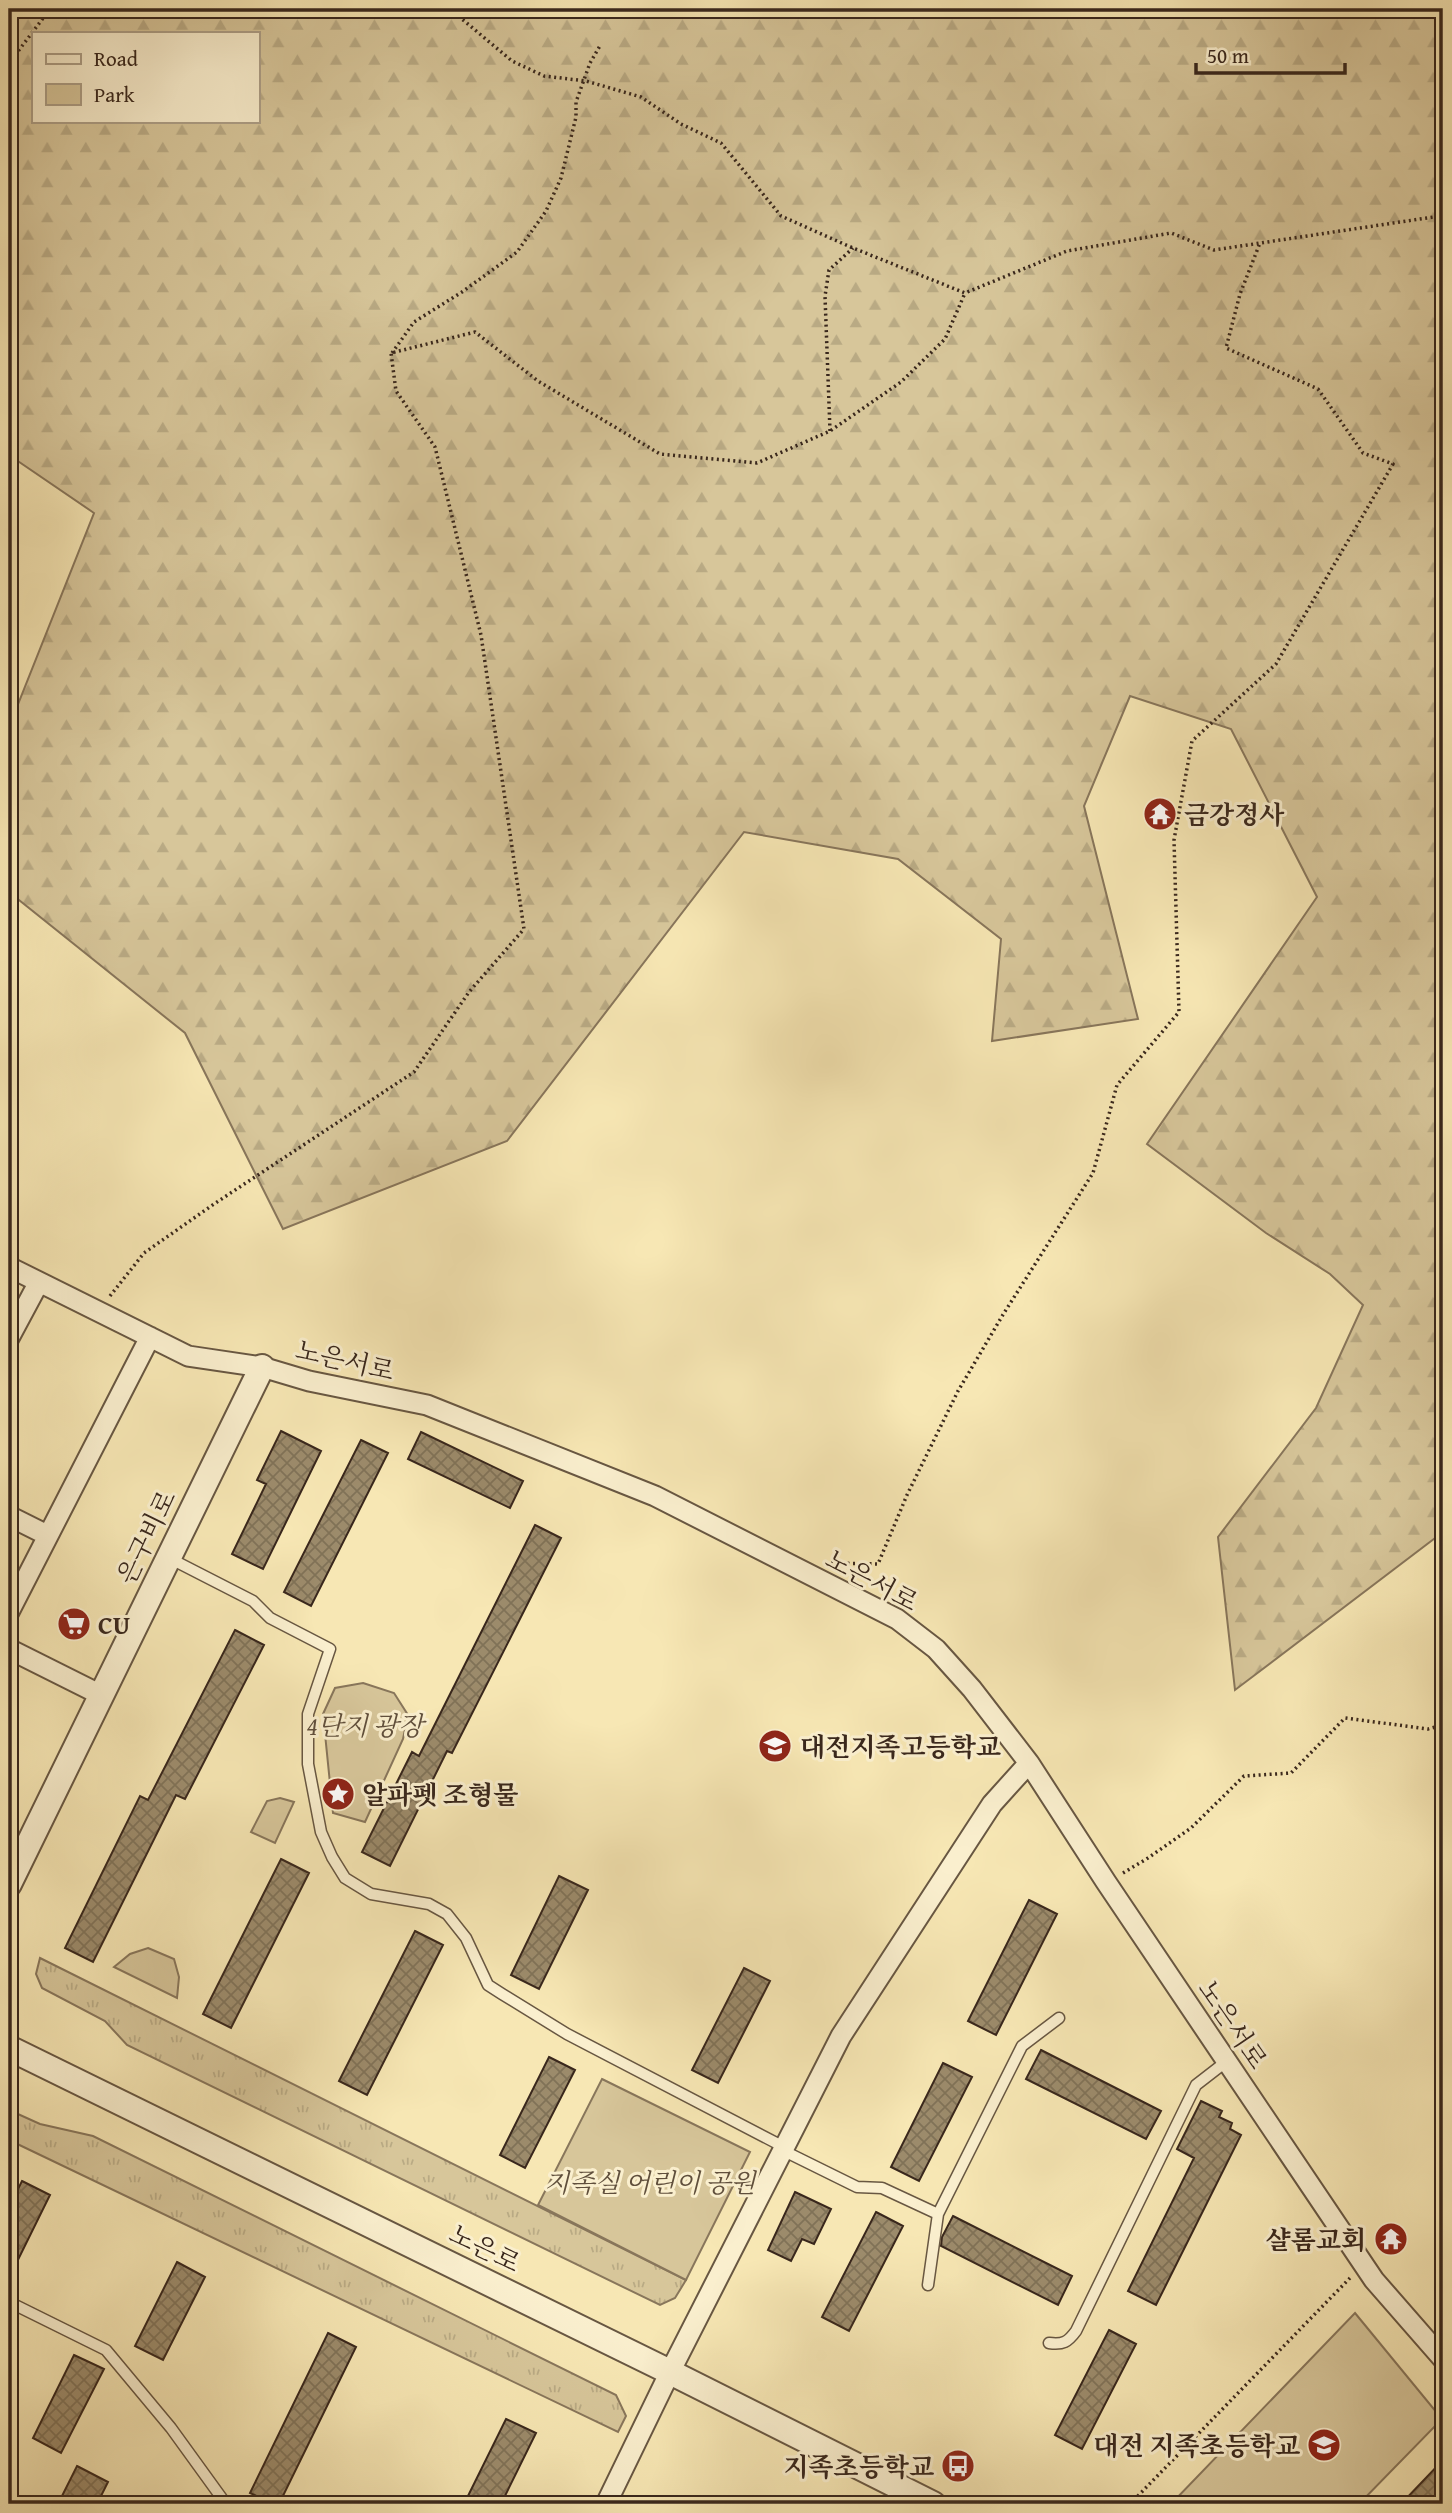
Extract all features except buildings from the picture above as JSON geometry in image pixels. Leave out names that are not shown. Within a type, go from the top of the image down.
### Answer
[{"type":"street","name":"노은서로","points":[[9,1267],[188,1356],[262,1367],[309,1381],[427,1405],[654,1496],[897,1619],[936,1649],[1029,1763],[1374,2280],[1443,2359]]},
{"type":"street","points":[[9,1338],[39,1282]]},
{"type":"street","points":[[9,1612],[150,1337]]},
{"type":"street","name":"은구비로","points":[[9,1884],[262,1367]]},
{"type":"street","points":[[9,1516],[47,1535]]},
{"type":"street","points":[[9,1650],[102,1695]]},
{"type":"street","points":[[606,2504],[841,2036],[992,1804],[1029,1763]]},
{"type":"street","name":"노은로","points":[[9,2048],[933,2504]]},
{"type":"lane","points":[[169,1558],[253,1601],[270,1618],[330,1649],[308,1714],[307,1764],[321,1832],[345,1878],[371,1894],[429,1904],[447,1914],[466,1938],[488,1985],[567,2034],[857,2188],[882,2188],[938,2214]]},
{"type":"lane","points":[[928,2285],[938,2214],[1022,2046],[1059,2018]]},
{"type":"lane","points":[[1049,2343],[1061,2345],[1069,2341],[1076,2331],[1196,2085],[1227,2061]]},
{"type":"lane","points":[[9,2302],[106,2350],[171,2428],[226,2504]]},
{"type":"path","points":[[33,32],[50,9]]},
{"type":"path","points":[[450,9],[512,61],[544,76],[586,81],[641,97],[681,124],[721,143],[780,216],[965,293],[1067,251],[1171,233],[1214,250],[1440,216],[1443,218]]},
{"type":"path","points":[[9,82],[16,54],[32,33]]},
{"type":"path","points":[[100,1313],[144,1253],[414,1072],[469,992],[524,929],[481,635],[435,447],[396,391],[391,353],[414,322],[462,292],[517,252],[546,211],[561,178],[576,117],[576,102],[586,81],[590,63],[601,44]]},
{"type":"path","points":[[828,1563],[878,1564],[907,1495],[958,1391],[1004,1312],[1093,1172],[1117,1085],[1179,1012],[1174,840],[1192,741],[1276,664],[1393,464],[1363,453],[1318,389],[1226,348],[1240,294],[1260,243]]},
{"type":"path","points":[[830,431],[825,296],[829,271],[853,248]]},
{"type":"path","points":[[391,353],[475,332],[538,381],[660,454],[757,463],[830,431],[901,382],[945,340],[965,293]]},
{"type":"path","points":[[1106,1882],[1148,1858],[1191,1828],[1244,1776],[1292,1773],[1345,1718],[1428,1729],[1443,1725]]},
{"type":"path","points":[[1130,2504],[1351,2276]]},
{"type":"green space","points":[[9,9],[1443,9],[1443,1532],[1235,1690],[1218,1537],[1316,1408],[1363,1305],[1330,1274],[1266,1233],[1147,1144],[1317,897],[1231,729],[1130,696],[1084,806],[1138,1019],[992,1041],[1001,939],[898,859],[744,832],[507,1141],[283,1229],[185,1033],[9,892],[9,727],[94,513],[9,455]]},
{"type":"green space","name":"4단지 광장","points":[[363,1683],[394,1693],[408,1715],[403,1739],[365,1822],[333,1813],[323,1714],[335,1688]]},
{"type":"green space","points":[[280,1798],[294,1802],[275,1843],[251,1832],[267,1801]]},
{"type":"green space","points":[[148,1948],[174,1959],[179,1977],[177,1998],[114,1967],[130,1954]]},
{"type":"green space","points":[[40,1958],[686,2280],[675,2298],[660,2305],[127,2045],[105,2021],[42,1988],[36,1974]]},
{"type":"green space","name":"지족실 어린이 공원","points":[[602,2079],[750,2152],[686,2280],[538,2205]]},
{"type":"green space","points":[[9,2110],[40,2124],[93,2136],[616,2395],[626,2416],[618,2432],[9,2140]]},
{"type":"green space","name":"대전 지족초등학교","points":[[1355,2313],[1442,2419],[1359,2504],[1171,2504]]},
{"type":"place","name":"금강정사","points":[[1160,814]]},
{"type":"place","name":"CU","points":[[74,1624]]},
{"type":"place","name":"대전지족고등학교","points":[[775,1746]]},
{"type":"place","name":"알파펫 조형물","points":[[338,1794]]},
{"type":"place","name":"샬롬교회","points":[[1391,2239]]},
{"type":"place","name":"대전 지족초등학교","points":[[1324,2445]]},
{"type":"place","name":"지족초등학교","points":[[958,2466]]}]
